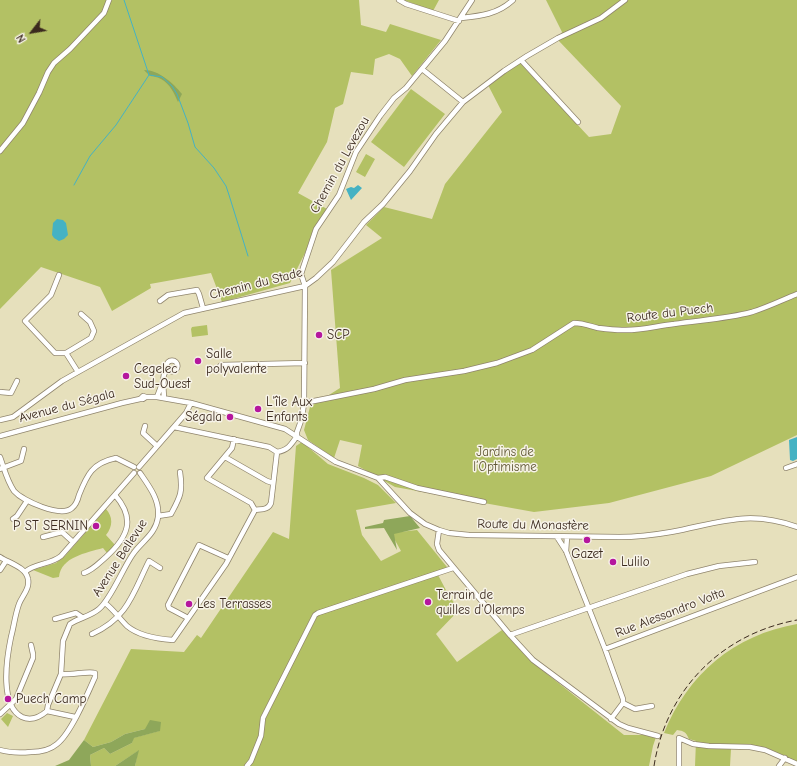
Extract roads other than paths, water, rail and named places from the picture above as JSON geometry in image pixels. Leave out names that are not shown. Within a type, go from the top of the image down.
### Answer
[{"type":"street","points":[[0,151],[23,123],[54,63],[104,14],[109,0]]},
{"type":"street","points":[[399,0],[406,4],[460,19],[495,12],[504,8],[513,0]]},
{"type":"street","name":"Chemin du Levezou","points":[[305,286],[301,274],[316,229],[339,195],[360,146],[371,128],[391,102],[422,70],[460,19],[472,0]]},
{"type":"street","name":"Chemin du Stade","points":[[0,420],[13,417],[62,381],[184,313],[305,286],[333,262],[364,222],[384,204],[436,134],[463,102],[521,60],[558,38],[601,18],[625,0]]},
{"type":"street","points":[[521,60],[578,122]]},
{"type":"street","points":[[422,70],[463,102]]},
{"type":"street","points":[[59,275],[51,295],[26,320],[55,353],[66,353],[91,338],[94,331],[90,322],[81,314]]},
{"type":"street","points":[[174,427],[269,447],[277,452],[284,451],[289,448],[297,436],[304,403],[305,286]]},
{"type":"street","points":[[160,301],[168,295],[196,290],[200,294],[203,308]]},
{"type":"street","name":"Route du Puech","points":[[304,403],[374,389],[405,380],[464,371],[504,361],[532,350],[574,323],[580,323],[598,328],[641,330],[673,324],[731,317],[751,312],[797,294]]},
{"type":"street","points":[[66,353],[78,372]]},
{"type":"street","points":[[218,368],[221,365],[305,363]]},
{"type":"street","points":[[164,398],[164,374],[168,370]]},
{"type":"street","points":[[157,397],[163,381]]},
{"type":"street","points":[[0,392],[11,393],[17,382]]},
{"type":"street","name":"Avenue du Ségala","points":[[0,436],[140,399],[157,397],[191,402],[286,429],[297,436]]},
{"type":"street","points":[[25,572],[30,568],[55,561],[61,556],[114,495],[141,469],[140,467],[186,413],[191,402]]},
{"type":"street","points":[[145,426],[143,433],[157,446]]},
{"type":"street","name":"Route du Monastère","points":[[297,436],[336,462],[378,478],[410,513],[425,524],[449,533],[469,535],[619,538],[650,535],[729,519],[757,517],[771,519],[797,527]]},
{"type":"street","points":[[234,439],[232,448],[207,478],[251,503],[255,510]]},
{"type":"street","points":[[2,468],[21,461],[24,449]]},
{"type":"street","points":[[255,510],[266,509],[270,506],[277,452]]},
{"type":"street","points":[[0,457],[2,468],[19,496],[27,501],[60,512],[73,508],[86,476],[90,470],[116,458],[134,467],[140,467]]},
{"type":"street","points":[[225,457],[266,481],[273,483]]},
{"type":"street","points":[[786,468],[797,464]]},
{"type":"street","points":[[134,467],[133,470],[137,473]]},
{"type":"street","points":[[158,516],[171,514],[180,497],[182,488],[180,472]]},
{"type":"street","name":"Avenue Bellevue","points":[[47,711],[61,674],[61,656],[65,634],[70,624],[91,614],[105,603],[133,554],[151,533],[158,516],[156,501],[153,493],[137,473]]},
{"type":"street","points":[[378,478],[385,478],[417,488],[484,502]]},
{"type":"street","points":[[84,573],[91,570],[113,550],[126,533],[128,522],[126,511],[122,503],[114,495]]},
{"type":"street","points":[[13,519],[17,516],[27,501]]},
{"type":"street","points":[[105,603],[120,616],[128,627],[148,636],[173,640],[226,564],[255,510]]},
{"type":"street","points":[[439,530],[437,544],[439,550],[510,635],[533,660],[611,719],[628,728],[658,736]]},
{"type":"street","points":[[43,537],[62,532],[74,542]]},
{"type":"street","points":[[557,537],[566,551],[605,649]]},
{"type":"street","points":[[566,551],[567,537]]},
{"type":"street","points":[[188,618],[169,608],[168,605],[199,544],[228,558]]},
{"type":"street","points":[[0,557],[25,572],[28,578],[28,585],[16,614],[2,674],[1,686],[4,699],[14,713],[28,719],[36,718],[47,711],[76,717]]},
{"type":"street","points":[[0,570],[6,561]]},
{"type":"street","points":[[92,634],[104,629],[126,609],[149,561],[160,568]]},
{"type":"street","points":[[510,635],[676,577],[703,570],[755,562]]},
{"type":"street","points":[[246,766],[251,761],[261,736],[263,718],[315,615],[323,610],[453,568]]},
{"type":"street","name":"Rue Alessandro Volta","points":[[623,703],[623,699],[605,649],[797,577]]},
{"type":"street","points":[[55,619],[76,613],[82,617]]},
{"type":"street","points":[[0,714],[16,699],[33,658],[34,654],[30,645]]},
{"type":"street","points":[[0,750],[8,753],[18,753],[48,749],[56,746],[61,741],[76,717],[95,677],[95,673],[91,671],[78,674],[61,674]]},
{"type":"street","points":[[611,719],[623,703],[635,709],[652,706]]},
{"type":"street","points":[[680,766],[679,738],[693,744],[750,747],[766,750],[797,764]]},
{"type":"street","points":[[779,766],[784,758]]},
{"type":"water","points":[[358,185],[362,188],[351,200],[346,189],[351,187],[354,188]]},
{"type":"water","points":[[57,219],[63,220],[66,223],[68,235],[59,241],[52,235],[53,223]]},
{"type":"water","points":[[797,437],[797,459],[793,461],[790,460],[789,440]]},
{"type":"waterway","points":[[74,185],[90,156],[116,125],[149,75],[124,0]]},
{"type":"waterway","points":[[149,75],[162,77],[172,86],[177,94],[195,147],[214,168],[226,186],[248,256]]},
{"type":"railway","points":[[654,766],[660,738],[671,713],[684,690],[702,670],[722,652],[744,638],[770,627],[797,620]]},
{"type":"place","name":"SCP","points":[[319,335]]},
{"type":"place","name":"Salle polyvalente","points":[[198,361]]},
{"type":"place","name":"Cegelec Sud-Ouest","points":[[126,376]]},
{"type":"place","name":"L'île Aux Enfants","points":[[258,409]]},
{"type":"place","name":"Ségala","points":[[230,417]]},
{"type":"place","name":"P ST SERNIN","points":[[96,526]]},
{"type":"place","name":"Gazet","points":[[587,540]]},
{"type":"place","name":"Lulilo","points":[[613,562]]},
{"type":"place","name":"Terrain de quilles d'Olemps","points":[[428,602]]},
{"type":"place","name":"Les Terrasses","points":[[189,604]]},
{"type":"place","name":"Puech Camp","points":[[8,699]]},
{"type":"park label","name":"Jardins de l’Optimisme","points":[[505,460]]}]
